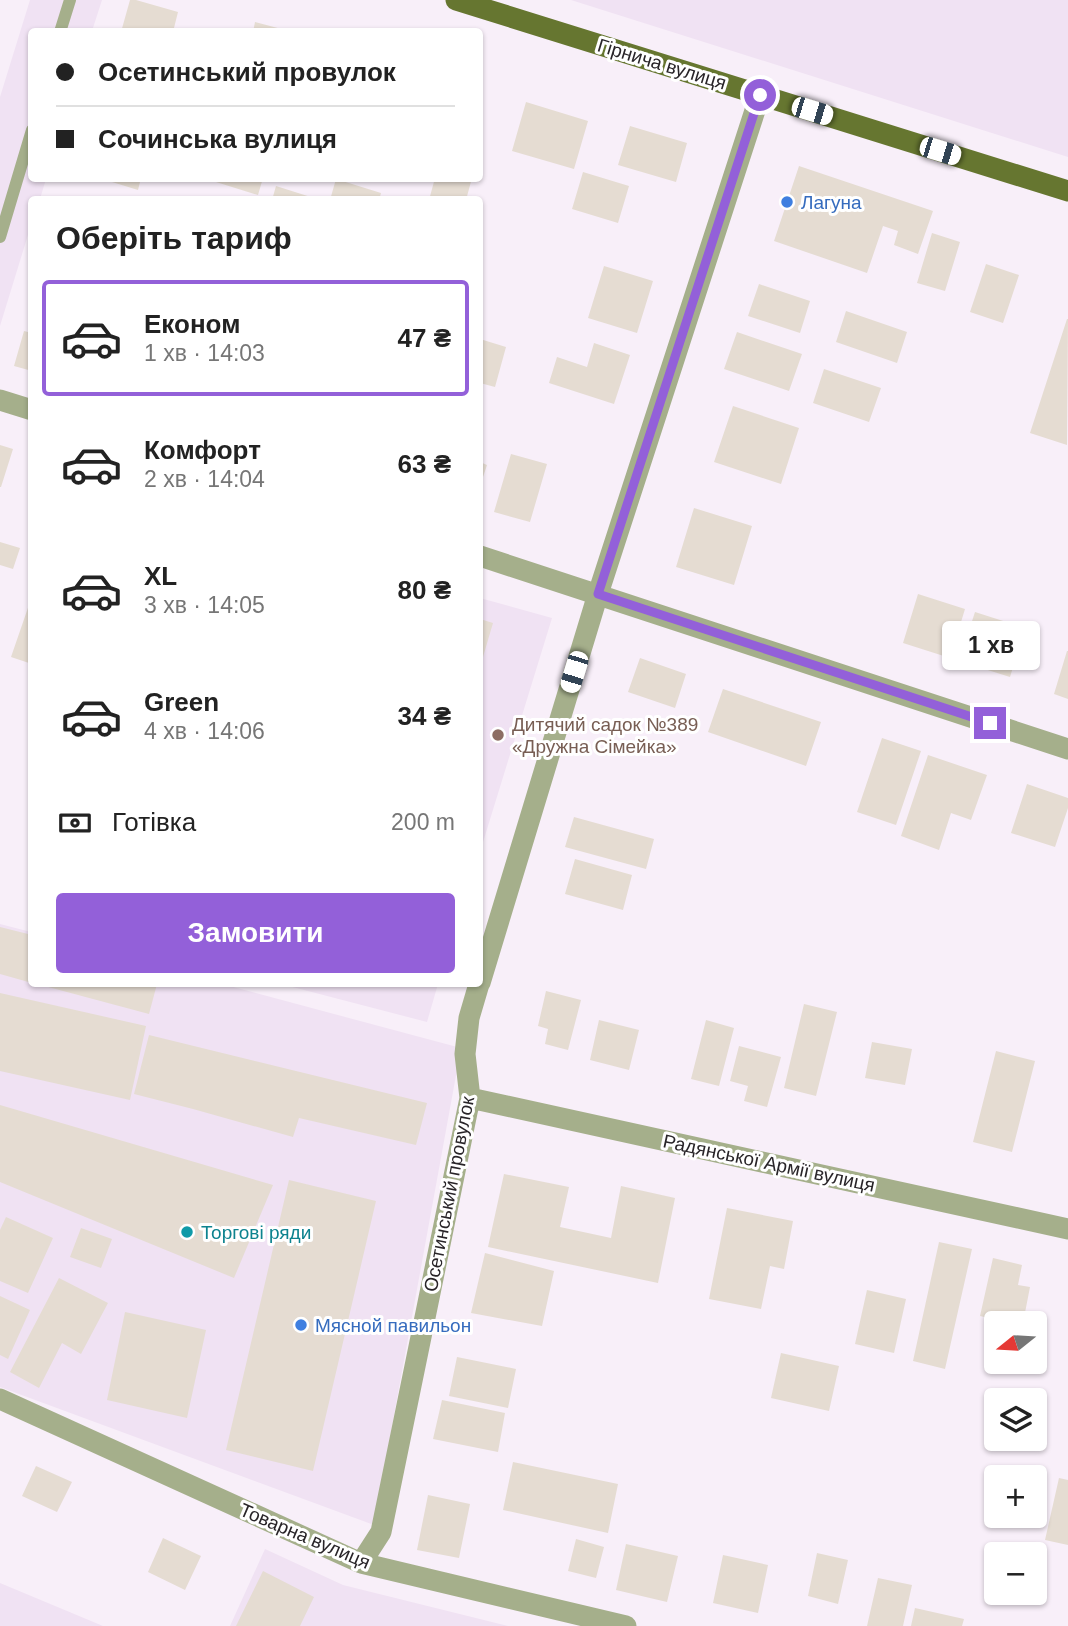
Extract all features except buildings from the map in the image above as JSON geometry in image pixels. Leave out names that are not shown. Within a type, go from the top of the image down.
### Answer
[{"type":"main road","name":"Гірнича вулиця","points":[[456,0],[1068,191]]},
{"type":"street","name":"Осетинський провулок","points":[[483,973],[598,594],[760,95]]},
{"type":"street","points":[[0,400],[28,409]]},
{"type":"street","points":[[483,557],[1068,749]]},
{"type":"street","name":"Осетинський провулок","points":[[362,1563],[381,1532],[470,1098],[465,1054],[469,1018],[479,987]]},
{"type":"street","name":"Радянської Армії вулиця","points":[[470,1098],[1068,1228]]},
{"type":"street","name":"Товарна вулиця","points":[[0,1399],[362,1563],[626,1626]]},
{"type":"lane","points":[[61,28],[70,0]]},
{"type":"lane","points":[[0,237],[28,143]]},
{"type":"shaded area","points":[[30,0],[102,0],[93,28],[28,28],[28,182],[45,182],[41,196],[28,196],[28,235],[0,326],[0,97]]},
{"type":"shaded area","points":[[571,0],[1068,0],[1068,157]]},
{"type":"shaded area","name":"Дитячий садок №389 «Дружна Сімейка»","points":[[483,599],[552,618],[483,842]]},
{"type":"shaded area","points":[[0,924],[28,931],[28,987],[233,987],[461,1048],[374,1525],[0,1387]]},
{"type":"shaded area","points":[[293,987],[437,987],[427,1022]]},
{"type":"shaded area","points":[[265,1549],[343,1585],[508,1626],[230,1626]]},
{"type":"shaded area","points":[[0,1583],[103,1626],[0,1626]]},
{"type":"place","name":"Лагуна","points":[[787,202]]},
{"type":"place","name":"Дитячий садок №389 «Дружна Сімейка»","points":[[498,735]]},
{"type":"place","name":"Торгові ряди","points":[[187,1232]]},
{"type":"place","name":"Мясной павильон","points":[[301,1325]]},
{"type":"route","points":[[760,95],[598,594],[990,723]]}]
